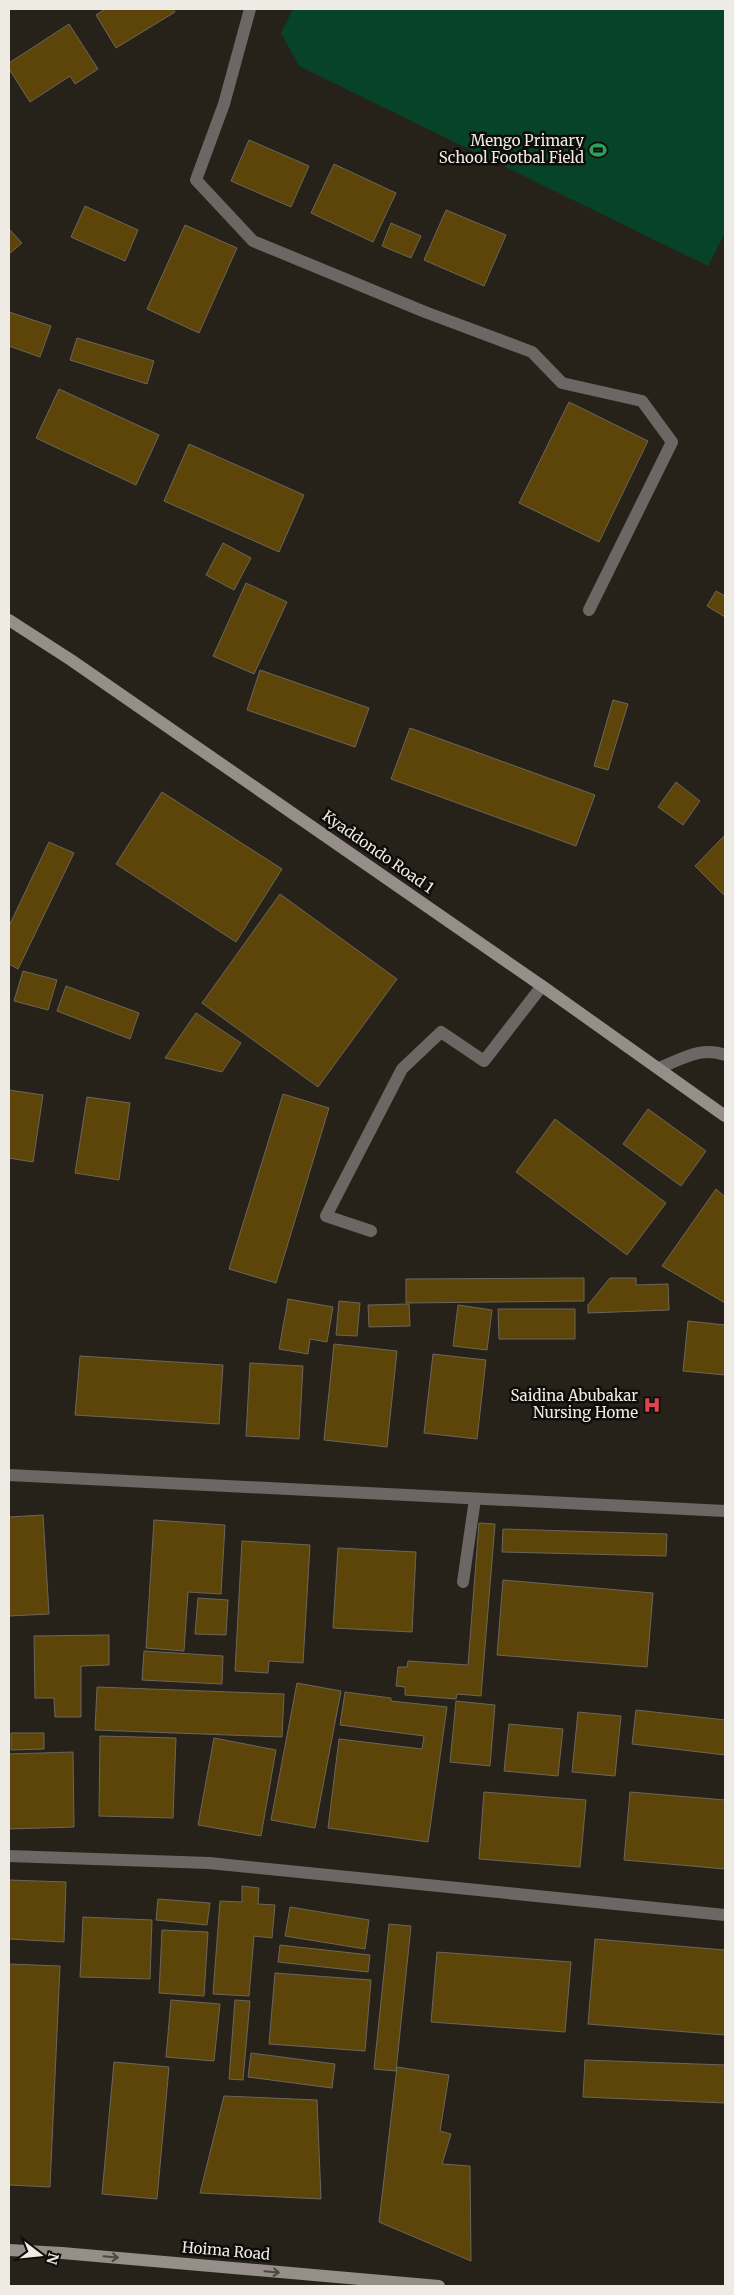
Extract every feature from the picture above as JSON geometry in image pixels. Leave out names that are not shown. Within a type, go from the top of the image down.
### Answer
[{"type":"street","points":[[250,9],[224,104],[196,180],[253,240],[425,312],[532,352],[562,383],[642,401],[672,442],[589,610]]},
{"type":"street","name":"Kyaddondo Road 1","points":[[9,620],[71,660],[542,986],[725,1116]]},
{"type":"street","points":[[371,1231],[326,1216],[402,1069],[441,1032],[484,1061],[542,986]]},
{"type":"street","points":[[660,1068],[695,1053],[713,1050],[725,1055]]},
{"type":"street","points":[[9,1475],[725,1511]]},
{"type":"street","points":[[463,1582],[475,1499]]},
{"type":"street","points":[[9,1856],[209,1863],[725,1915]]},
{"type":"street","name":"Hoima Road","points":[[9,2250],[439,2286]]},
{"type":"green space","name":"Mengo Primary School Footbal Field","points":[[293,9],[725,9],[725,233],[708,266],[299,66],[281,33]]},
{"type":"building","points":[[105,9],[173,9],[175,12],[116,48],[96,15]]},
{"type":"building","points":[[69,24],[98,69],[75,84],[70,76],[30,102],[9,69],[9,63]]},
{"type":"building","points":[[249,140],[309,166],[291,207],[231,181]]},
{"type":"building","points":[[334,164],[396,193],[373,242],[311,213]]},
{"type":"building","points":[[85,206],[138,230],[125,261],[71,237]]},
{"type":"building","points":[[446,210],[506,235],[484,286],[424,260]]},
{"type":"building","points":[[391,223],[421,236],[411,258],[382,246]]},
{"type":"building","points":[[185,225],[237,248],[199,333],[147,309]]},
{"type":"building","points":[[9,231],[22,243],[9,254]]},
{"type":"building","points":[[9,312],[51,326],[40,357],[9,346]]},
{"type":"building","points":[[77,338],[154,361],[147,384],[70,360]]},
{"type":"building","points":[[59,389],[159,435],[136,485],[36,438]]},
{"type":"building","points":[[569,402],[648,441],[599,542],[519,503]]},
{"type":"building","points":[[189,444],[304,495],[279,552],[164,501]]},
{"type":"building","points":[[223,543],[251,558],[234,590],[206,575]]},
{"type":"building","points":[[246,583],[287,602],[254,674],[213,656]]},
{"type":"building","points":[[716,591],[725,596],[725,617],[707,606]]},
{"type":"building","points":[[260,670],[369,708],[355,747],[247,710]]},
{"type":"building","points":[[613,700],[628,704],[608,770],[594,766]]},
{"type":"building","points":[[410,728],[595,795],[576,846],[391,779]]},
{"type":"building","points":[[676,782],[700,801],[683,825],[658,807]]},
{"type":"building","points":[[162,792],[282,869],[236,942],[116,864]]},
{"type":"building","points":[[725,835],[725,896],[695,866]]},
{"type":"building","points":[[49,842],[74,853],[18,969],[9,964],[9,926]]},
{"type":"building","points":[[280,894],[397,979],[318,1087],[202,1003]]},
{"type":"building","points":[[23,971],[57,980],[48,1010],[14,1001]]},
{"type":"building","points":[[66,986],[139,1013],[130,1039],[57,1011]]},
{"type":"building","points":[[196,1013],[241,1043],[222,1072],[165,1058]]},
{"type":"building","points":[[9,1090],[43,1095],[33,1162],[9,1158]]},
{"type":"building","points":[[283,1094],[329,1108],[276,1283],[229,1269]]},
{"type":"building","points":[[87,1097],[130,1103],[119,1180],[75,1173]]},
{"type":"building","points":[[648,1109],[706,1151],[681,1186],[623,1144]]},
{"type":"building","points":[[555,1119],[666,1203],[627,1255],[516,1172]]},
{"type":"building","points":[[716,1189],[725,1197],[725,1303],[662,1266]]},
{"type":"building","points":[[584,1278],[584,1301],[406,1303],[406,1279]]},
{"type":"building","points":[[610,1278],[636,1278],[636,1285],[668,1284],[669,1310],[588,1313],[588,1305]]},
{"type":"building","points":[[288,1299],[333,1307],[327,1342],[310,1339],[308,1354],[279,1349]]},
{"type":"building","points":[[339,1301],[360,1303],[357,1336],[336,1335]]},
{"type":"building","points":[[409,1304],[410,1326],[369,1327],[368,1305]]},
{"type":"building","points":[[458,1305],[492,1310],[487,1350],[453,1346]]},
{"type":"building","points":[[498,1309],[575,1309],[575,1339],[499,1339]]},
{"type":"building","points":[[688,1321],[725,1325],[725,1375],[683,1371]]},
{"type":"building","points":[[334,1344],[397,1351],[387,1447],[324,1440]]},
{"type":"building","points":[[433,1354],[486,1360],[477,1439],[424,1433]]},
{"type":"building","points":[[80,1356],[223,1365],[219,1424],[75,1415]]},
{"type":"building","points":[[250,1363],[303,1366],[299,1439],[246,1436]]},
{"type":"building","points":[[43,1515],[49,1614],[9,1616],[9,1517]]},
{"type":"building","points":[[154,1520],[225,1525],[221,1594],[188,1592],[184,1651],[146,1648]]},
{"type":"building","points":[[479,1523],[495,1524],[481,1696],[457,1694],[456,1699],[405,1695],[405,1687],[396,1686],[398,1667],[407,1667],[408,1661],[468,1665]]},
{"type":"building","points":[[503,1529],[667,1534],[666,1556],[502,1552]]},
{"type":"building","points":[[242,1541],[310,1545],[303,1663],[269,1661],[268,1673],[235,1671]]},
{"type":"building","points":[[338,1548],[416,1552],[412,1632],[333,1628]]},
{"type":"building","points":[[503,1580],[653,1593],[647,1667],[497,1655]]},
{"type":"building","points":[[198,1598],[228,1600],[226,1635],[195,1634]]},
{"type":"building","points":[[109,1635],[109,1665],[81,1666],[81,1717],[55,1717],[54,1698],[35,1698],[34,1636]]},
{"type":"building","points":[[144,1651],[223,1656],[222,1684],[142,1680]]},
{"type":"building","points":[[297,1683],[341,1691],[315,1828],[271,1820]]},
{"type":"building","points":[[97,1687],[284,1694],[282,1737],[95,1730]]},
{"type":"building","points":[[345,1692],[391,1698],[391,1701],[447,1707],[428,1842],[328,1828],[339,1739],[422,1749],[424,1736],[340,1725]]},
{"type":"building","points":[[456,1701],[495,1705],[490,1766],[450,1762]]},
{"type":"building","points":[[636,1710],[725,1720],[725,1755],[632,1744]]},
{"type":"building","points":[[578,1712],[621,1716],[615,1776],[572,1772]]},
{"type":"building","points":[[509,1724],[563,1729],[558,1776],[504,1771]]},
{"type":"building","points":[[11,1733],[44,1733],[44,1749],[11,1750]]},
{"type":"building","points":[[100,1736],[176,1738],[173,1818],[99,1816]]},
{"type":"building","points":[[214,1738],[276,1750],[261,1836],[198,1825]]},
{"type":"building","points":[[73,1752],[74,1827],[9,1829],[9,1754]]},
{"type":"building","points":[[484,1792],[586,1800],[580,1867],[479,1859]]},
{"type":"building","points":[[630,1792],[725,1800],[725,1869],[624,1860]]},
{"type":"building","points":[[9,1880],[66,1882],[64,1942],[9,1939]]},
{"type":"building","points":[[242,1886],[259,1888],[258,1904],[275,1905],[272,1938],[254,1936],[249,1996],[213,1994],[220,1901],[242,1902]]},
{"type":"building","points":[[158,1899],[210,1903],[207,1925],[156,1920]]},
{"type":"building","points":[[290,1907],[369,1920],[365,1949],[285,1936]]},
{"type":"building","points":[[83,1917],[152,1920],[150,1979],[80,1977]]},
{"type":"building","points":[[389,1924],[411,1926],[396,2071],[374,2069]]},
{"type":"building","points":[[162,1930],[208,1932],[204,1996],[159,1993]]},
{"type":"building","points":[[595,1939],[725,1950],[725,2035],[588,2024]]},
{"type":"building","points":[[280,1945],[370,1955],[368,1972],[278,1962]]},
{"type":"building","points":[[437,1952],[571,1962],[565,2032],[431,2022]]},
{"type":"building","points":[[9,1964],[60,1966],[50,2187],[9,2185]]},
{"type":"building","points":[[275,1973],[371,1980],[365,2051],[269,2044]]},
{"type":"building","points":[[171,2000],[220,2004],[214,2061],[166,2057]]},
{"type":"building","points":[[235,2000],[250,2001],[243,2080],[229,2079]]},
{"type":"building","points":[[251,2053],[335,2064],[332,2088],[248,2077]]},
{"type":"building","points":[[585,2060],[725,2065],[725,2103],[583,2097]]},
{"type":"building","points":[[114,2062],[169,2067],[157,2199],[102,2194]]},
{"type":"building","points":[[397,2067],[449,2075],[440,2131],[451,2134],[442,2164],[470,2166],[471,2261],[379,2222]]},
{"type":"building","points":[[224,2096],[317,2100],[321,2199],[200,2193]]},
{"type":"place","name":"Mengo Primary School Footbal Field","points":[[598,150]]},
{"type":"place","name":"Saidina Abubakar Nursing Home","points":[[652,1405]]}]
